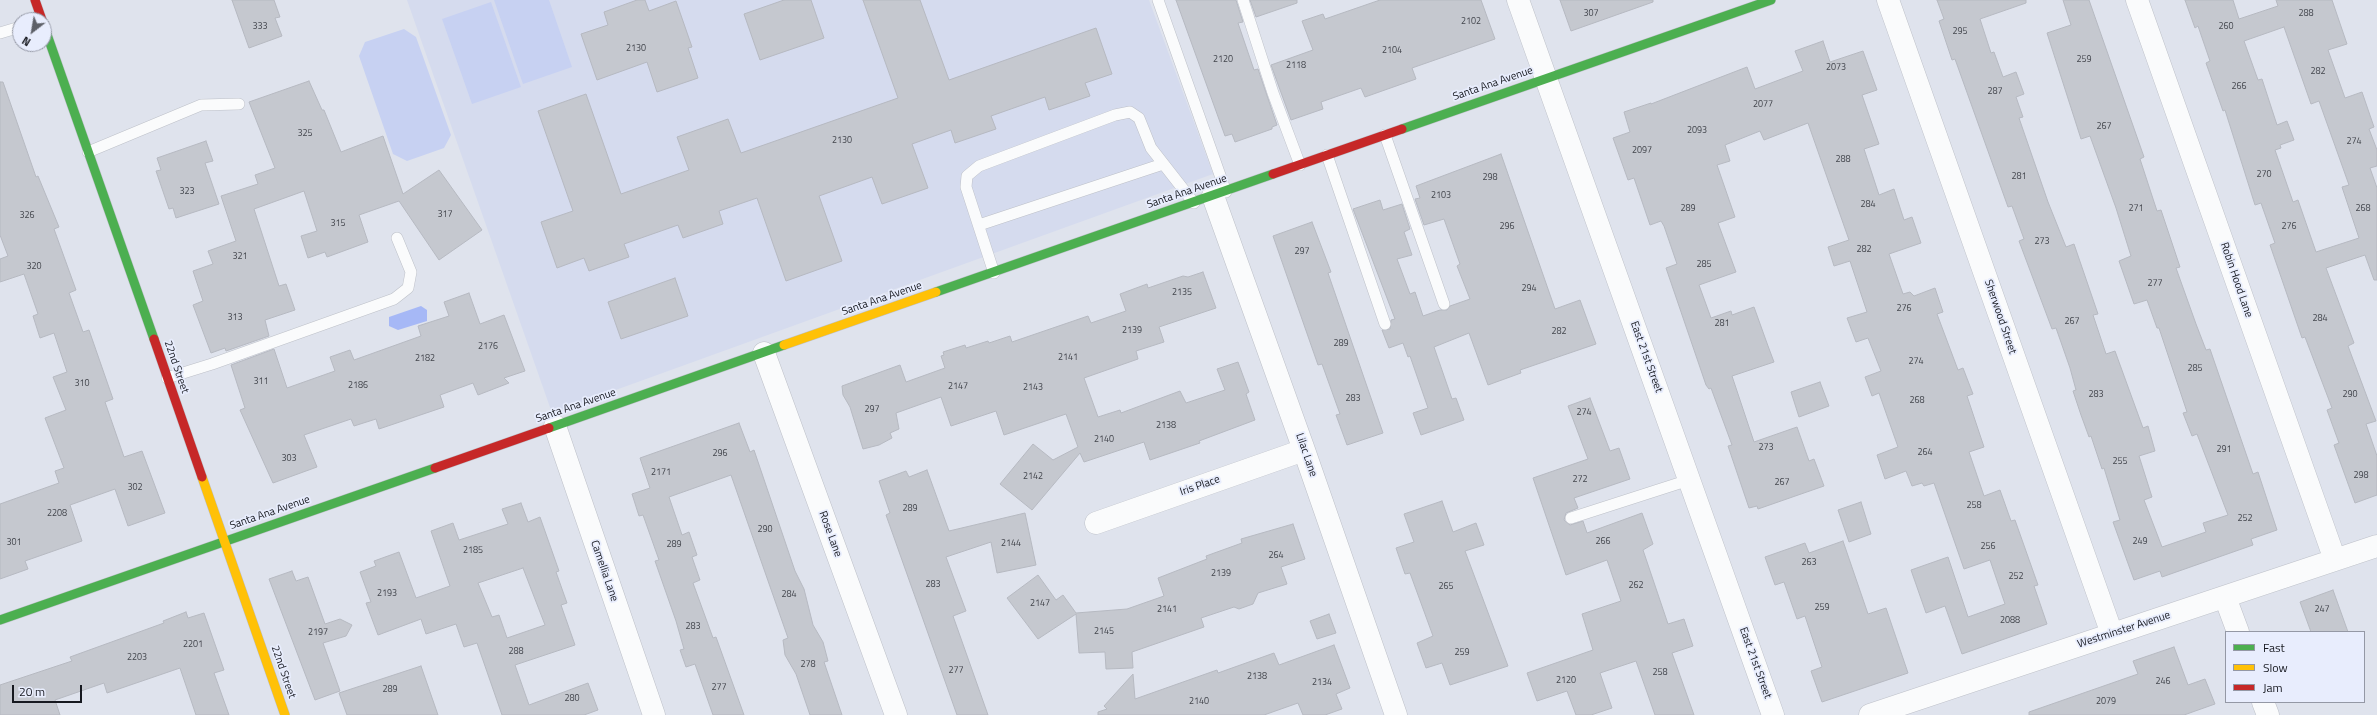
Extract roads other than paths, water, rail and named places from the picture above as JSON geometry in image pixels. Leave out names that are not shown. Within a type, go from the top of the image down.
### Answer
[{"type":"street","points":[[35,0],[39,12]]},
{"type":"street","name":"East 21st Street","points":[[1518,0],[1774,715]]},
{"type":"street","name":"Santa Ana Avenue","points":[[0,620],[1771,0]]},
{"type":"street","name":"Sherwood Street","points":[[1888,0],[2112,634]]},
{"type":"street","name":"Robin Hood Lane","points":[[2137,0],[2335,560]]},
{"type":"street","name":"22nd Street","points":[[52,49],[285,715]]},
{"type":"street","name":"Lilac Lane","points":[[1211,197],[1304,450],[1396,715]]},
{"type":"street","name":"Rose Lane","points":[[764,353],[896,715]]},
{"type":"street","name":"Camellia Lane","points":[[555,426],[654,715]]},
{"type":"street","name":"Iris Place","points":[[1096,523],[1304,450]]},
{"type":"street","name":"Westminster Avenue","points":[[1870,715],[2377,546]]},
{"type":"street","points":[[2225,596],[2238,631]]},
{"type":"street","points":[[2263,703],[2268,715]]},
{"type":"lane","points":[[1158,0],[1211,197]]},
{"type":"lane","points":[[1243,0],[1273,93],[1300,166]]},
{"type":"lane","points":[[0,33],[12,29]]},
{"type":"lane","points":[[88,152],[201,105],[239,104]]},
{"type":"lane","points":[[994,273],[966,187],[966,176],[979,166],[1115,115],[1130,112],[1139,118],[1151,148],[1163,164],[1211,197]]},
{"type":"lane","points":[[1385,135],[1444,304]]},
{"type":"lane","points":[[1327,156],[1385,324]]},
{"type":"lane","points":[[979,225],[1163,164]]},
{"type":"lane","points":[[167,378],[212,364],[271,341],[394,299],[408,288],[411,272],[397,238]]},
{"type":"lane","points":[[1571,518],[1689,480]]},
{"type":"water","points":[[421,306],[427,310],[427,321],[398,330],[389,326],[389,317]]}]
